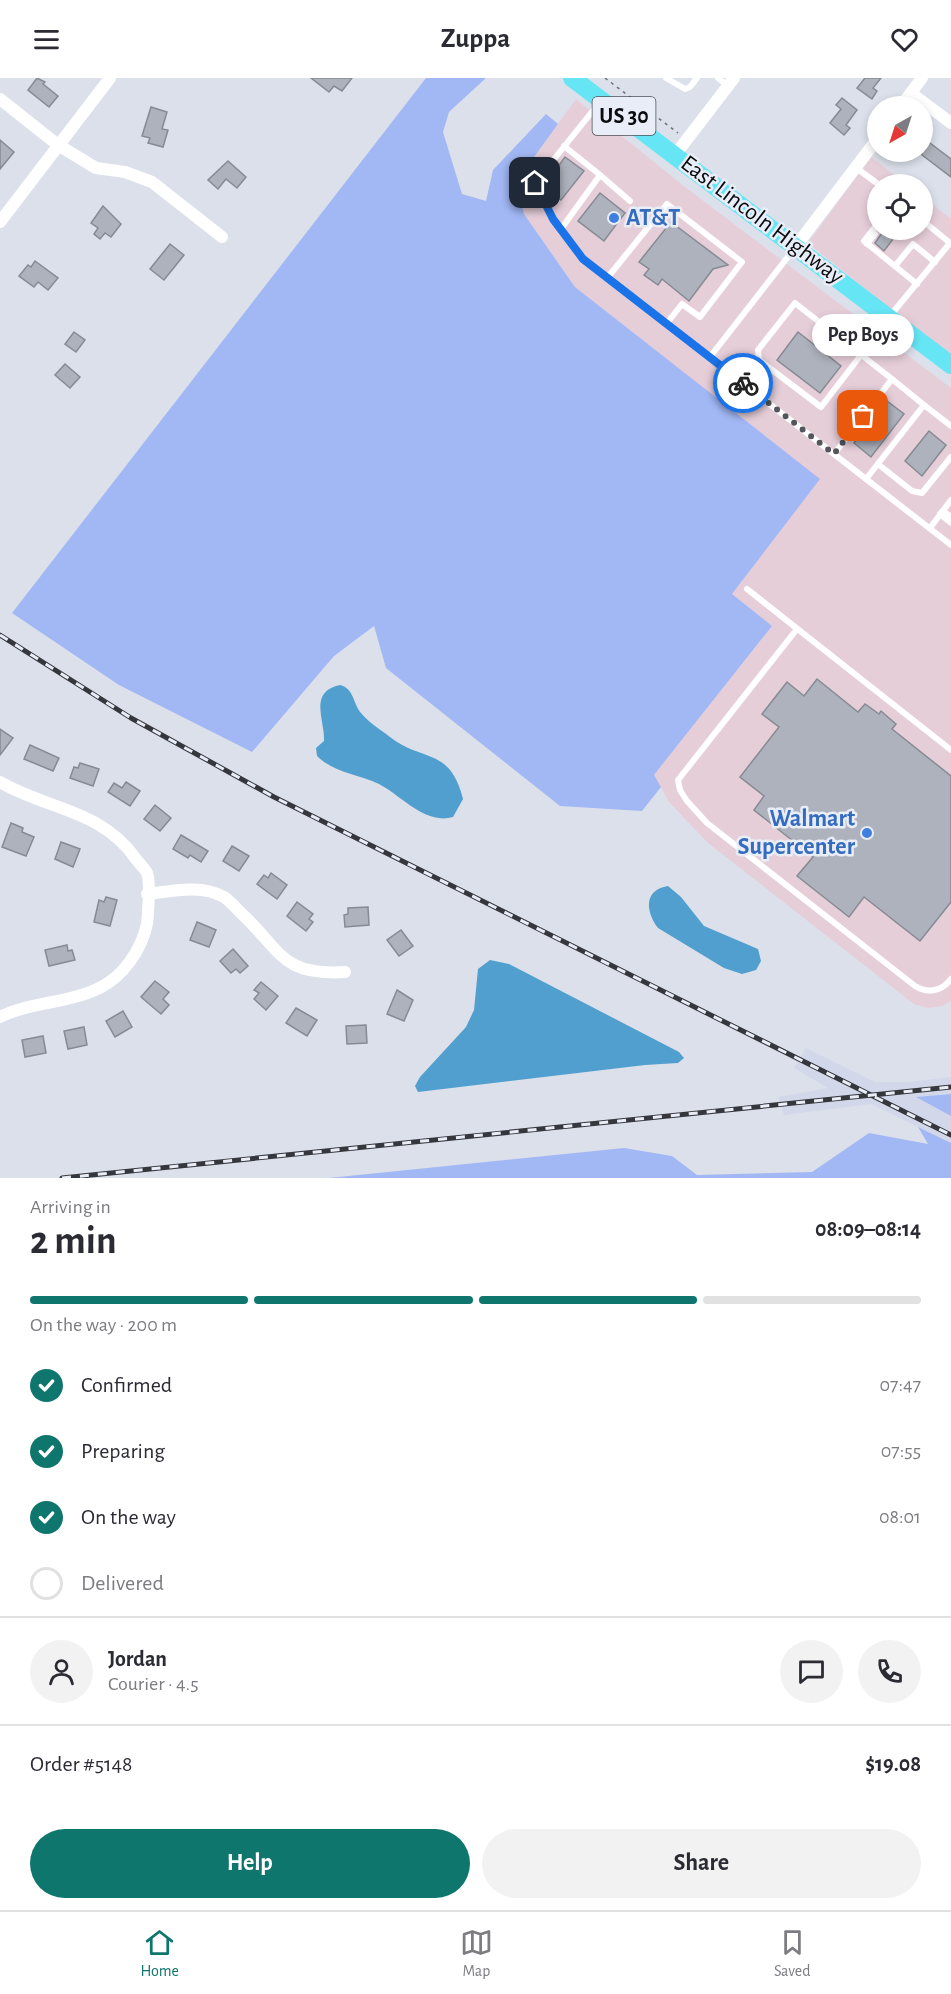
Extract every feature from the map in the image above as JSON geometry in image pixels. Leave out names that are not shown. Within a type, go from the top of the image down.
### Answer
[{"type":"main road","name":"East Lincoln Highway","points":[[572,78],[890,316],[951,365]]},
{"type":"street","points":[[0,222],[110,78]]},
{"type":"street","points":[[909,96],[922,78]]},
{"type":"street","points":[[675,155],[727,81]]},
{"type":"street","points":[[911,93],[951,123]]},
{"type":"street","points":[[0,99],[58,145],[96,168],[125,172],[152,182],[222,237]]},
{"type":"street","points":[[796,246],[867,152]]},
{"type":"street","points":[[0,782],[87,817],[124,841],[147,874],[148,924],[135,954],[116,976],[82,994],[20,1007],[0,1017]]},
{"type":"street","points":[[147,894],[204,890],[224,897],[252,923],[274,951],[299,969],[320,974],[345,972]]},
{"type":"lane","points":[[666,78],[685,89],[690,87],[697,78]]},
{"type":"lane","points":[[602,100],[535,183],[553,219],[583,259],[951,545]]},
{"type":"lane","points":[[564,146],[630,201]]},
{"type":"lane","points":[[855,167],[867,176]]},
{"type":"lane","points":[[561,229],[600,175]]},
{"type":"lane","points":[[608,277],[667,204],[742,262],[700,318],[682,304],[667,323]]},
{"type":"lane","points":[[890,316],[950,243],[933,229]]},
{"type":"lane","points":[[867,237],[864,241],[867,244],[917,284]]},
{"type":"lane","points":[[867,244],[870,240]]},
{"type":"lane","points":[[895,266],[913,244],[935,262]]},
{"type":"lane","points":[[710,357],[796,246]]},
{"type":"lane","points":[[742,382],[759,360],[758,350],[795,303],[951,426]]},
{"type":"lane","points":[[759,360],[821,407],[861,355]]},
{"type":"lane","points":[[834,454],[892,379]]},
{"type":"lane","points":[[866,479],[924,405]]},
{"type":"lane","points":[[878,464],[912,491],[922,493],[951,457]]},
{"type":"lane","points":[[930,528],[947,507]]},
{"type":"lane","points":[[947,507],[951,518]]},
{"type":"lane","points":[[947,507],[951,523]]},
{"type":"lane","points":[[747,589],[951,750]]},
{"type":"lane","points":[[797,629],[678,780],[680,790],[707,823],[915,986],[929,992],[939,989],[951,979]]},
{"type":"path","points":[[605,78],[672,129]]},
{"type":"shaded area","points":[[426,78],[486,78],[449,112],[443,132],[462,194],[486,201],[493,170],[546,114],[558,124],[516,182],[524,214],[575,287],[820,479],[732,594],[772,626],[654,775],[661,787],[642,811],[560,806],[386,668],[374,626],[334,656],[252,752],[119,685],[12,613]]},
{"type":"shaded area","points":[[576,99],[685,187],[951,388],[951,1001],[943,1006],[928,1008],[914,1004],[708,843],[669,802],[654,775],[772,626],[732,594],[819,479],[575,287],[524,214],[516,182]]},
{"type":"shaded area","points":[[867,162],[877,162],[893,174],[867,174],[867,240],[933,240],[933,205],[951,219],[951,357],[808,243]]},
{"type":"shaded area","points":[[340,685],[348,689],[358,709],[367,720],[402,745],[434,758],[451,771],[458,782],[463,799],[453,817],[433,817],[423,813],[379,784],[339,770],[317,756],[316,748],[324,741],[321,700],[330,689]]},
{"type":"shaded area","points":[[668,886],[681,897],[704,926],[758,949],[761,961],[756,970],[742,974],[724,968],[658,928],[651,915],[649,902],[654,892]]},
{"type":"shaded area","points":[[490,960],[509,964],[679,1052],[684,1058],[678,1063],[418,1092],[415,1086],[420,1077],[466,1027],[474,1010],[478,969]]},
{"type":"shaded area","points":[[806,1048],[875,1082],[908,1082],[951,1077],[951,1094],[917,1097],[951,1116],[951,1143],[871,1104],[784,1115],[778,1097],[828,1088],[794,1068]]},
{"type":"shaded area","points":[[951,1094],[951,1116],[916,1097]]},
{"type":"shaded area","points":[[918,1127],[951,1143],[951,1178],[329,1178],[624,1148],[672,1156],[697,1175],[812,1172],[869,1133],[928,1144]]},
{"type":"building","points":[[37,78],[45,82],[43,84],[58,96],[49,107],[28,90]]},
{"type":"building","points":[[311,78],[352,78],[342,91],[334,86],[329,92]]},
{"type":"building","points":[[865,78],[881,78],[873,88],[877,91],[874,96],[868,96],[857,88]]},
{"type":"building","points":[[842,98],[857,110],[846,125],[850,128],[844,135],[830,123],[841,109],[836,105]]},
{"type":"building","points":[[151,107],[167,112],[162,129],[168,130],[163,147],[148,143],[150,138],[142,136]]},
{"type":"building","points":[[0,140],[14,152],[0,169]]},
{"type":"building","points":[[933,145],[951,159],[951,177],[931,162]]},
{"type":"building","points":[[565,157],[584,171],[561,200],[543,187]]},
{"type":"building","points":[[228,161],[246,177],[237,188],[226,179],[218,189],[208,180]]},
{"type":"building","points":[[600,193],[625,213],[604,241],[578,221]]},
{"type":"building","points":[[103,206],[121,224],[111,237],[105,233],[100,239],[94,234],[98,228],[91,223]]},
{"type":"building","points":[[671,222],[728,265],[713,269],[689,301],[662,279],[658,285],[644,275],[649,269],[639,262]]},
{"type":"building","points":[[877,240],[892,240],[884,251],[875,243]]},
{"type":"building","points":[[170,244],[184,255],[164,280],[150,269]]},
{"type":"building","points":[[35,261],[58,278],[48,290],[38,282],[34,287],[19,276],[28,265],[31,267]]},
{"type":"building","points":[[74,332],[85,340],[76,352],[65,344]]},
{"type":"building","points":[[798,332],[841,366],[820,393],[777,360]]},
{"type":"building","points":[[65,364],[80,377],[70,388],[55,375]]},
{"type":"building","points":[[887,401],[904,414],[871,457],[854,443]]},
{"type":"building","points":[[929,431],[946,445],[922,476],[905,461]]},
{"type":"building","name":"Walmart Supercenter","points":[[817,679],[858,712],[865,704],[879,714],[881,711],[896,724],[892,729],[951,776],[951,902],[920,941],[864,897],[849,917],[797,876],[813,857],[754,810],[764,796],[740,777],[779,727],[762,714],[787,682],[804,696]]},
{"type":"building","points":[[0,729],[13,738],[0,755]]},
{"type":"building","points":[[30,745],[59,758],[53,771],[24,759]]},
{"type":"building","points":[[80,763],[99,769],[93,786],[70,778],[74,767],[78,768]]},
{"type":"building","points":[[126,782],[140,791],[130,806],[108,792],[114,783],[122,788]]},
{"type":"building","points":[[155,805],[171,818],[160,831],[144,819]]},
{"type":"building","points":[[11,823],[23,828],[22,832],[34,837],[26,856],[2,847]]},
{"type":"building","points":[[181,835],[208,851],[201,862],[190,855],[188,858],[173,849]]},
{"type":"building","points":[[61,842],[80,849],[73,867],[55,859]]},
{"type":"building","points":[[232,846],[249,856],[239,871],[223,861]]},
{"type":"building","points":[[271,873],[287,885],[277,899],[257,884],[264,875],[268,878]]},
{"type":"building","points":[[106,897],[117,900],[110,926],[94,922],[99,900],[104,902]]},
{"type":"building","points":[[297,902],[313,914],[309,919],[313,922],[306,931],[287,916]]},
{"type":"building","points":[[368,907],[369,925],[345,927],[344,915],[348,914],[348,908]]},
{"type":"building","points":[[197,922],[216,930],[209,947],[190,940]]},
{"type":"building","points":[[401,930],[413,946],[399,956],[387,940]]},
{"type":"building","points":[[67,945],[68,951],[72,950],[75,960],[49,966],[45,950]]},
{"type":"building","points":[[233,949],[248,966],[240,973],[236,969],[231,973],[220,961]]},
{"type":"building","points":[[155,981],[169,992],[163,999],[169,1005],[161,1014],[141,997]]},
{"type":"building","points":[[261,982],[278,996],[266,1010],[254,999],[259,993],[254,990]]},
{"type":"building","points":[[397,990],[413,1000],[404,1021],[387,1014]]},
{"type":"building","points":[[296,1008],[317,1020],[307,1036],[286,1023]]},
{"type":"building","points":[[123,1011],[132,1027],[115,1037],[106,1021]]},
{"type":"building","points":[[366,1025],[367,1043],[347,1044],[346,1026]]},
{"type":"building","points":[[84,1027],[87,1045],[68,1049],[64,1031]]},
{"type":"building","points":[[43,1036],[46,1053],[25,1057],[22,1040]]},
{"type":"railway","points":[[0,635],[131,718],[274,797],[951,1135]]},
{"type":"railway","points":[[62,1178],[951,1087]]},
{"type":"way so far","points":[[743,383],[834,454],[863,416]]},
{"type":"place","name":"AT&T","points":[[614,218]]},
{"type":"place","name":"Pep Boys","points":[[863,416]]},
{"type":"place","name":"Walmart Supercenter","points":[[867,833]]},
{"type":"route","points":[[535,183],[553,219],[583,259],[743,383]]}]
